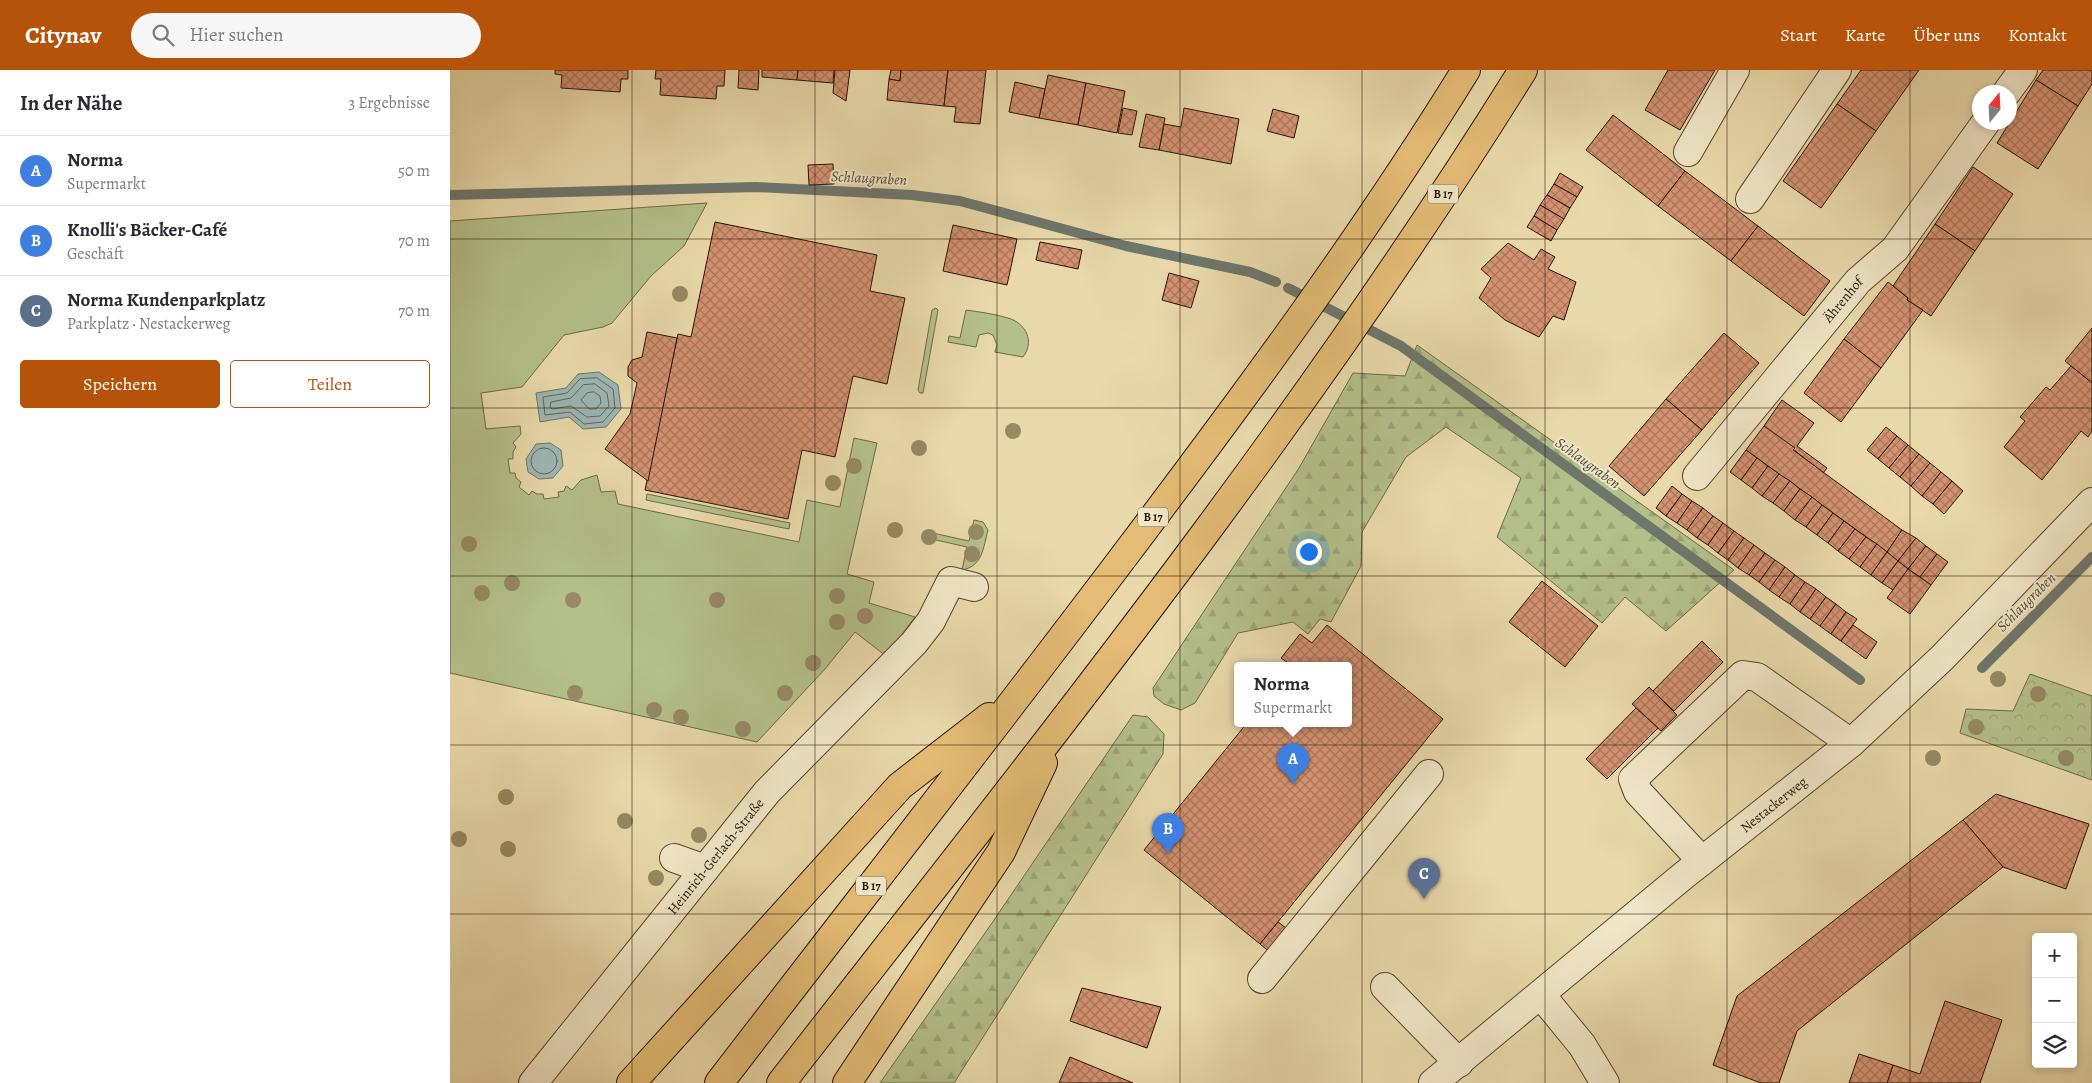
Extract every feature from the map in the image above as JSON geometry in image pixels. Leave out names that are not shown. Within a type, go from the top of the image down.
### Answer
[{"type":"highway","name":"B 17","points":[[719,1083],[1050,654],[1236,408],[1392,185],[1466,70]]},
{"type":"highway","name":"B 17","points":[[781,1083],[1066,715],[1275,438],[1356,324],[1523,70]]},
{"type":"highway","points":[[631,1083],[900,786],[1023,689]]},
{"type":"highway","points":[[847,1083],[1001,852],[1066,715]]},
{"type":"street","points":[[1688,152],[1735,70]]},
{"type":"street","points":[[1750,199],[1837,70]]},
{"type":"street","points":[[2012,85],[2023,70]]},
{"type":"street","name":"Ährenhof","points":[[1697,476],[1858,281],[1895,249],[1980,130]]},
{"type":"street","name":"Nestackerweg","points":[[1433,1083],[1702,861],[1851,743],[1942,658],[2092,502]]},
{"type":"street","name":"Heinrich-Gerlach-Straße","points":[[533,1083],[767,792],[914,643],[931,621],[951,581],[974,587]]},
{"type":"street","points":[[1702,861],[1638,792],[1633,780],[1743,675],[1757,677],[1851,743]]},
{"type":"street","points":[[1262,980],[1429,774]]},
{"type":"street","points":[[674,858],[705,869]]},
{"type":"street","points":[[1385,987],[1458,1063]]},
{"type":"street","points":[[1541,994],[1582,1045],[1605,1083]]},
{"type":"green space","points":[[707,203],[684,246],[651,276],[612,323],[603,327],[564,335],[522,387],[481,393],[486,429],[520,426],[521,434],[513,443],[516,447],[513,452],[513,459],[508,459],[510,473],[515,473],[516,478],[521,482],[519,487],[529,495],[532,491],[537,494],[543,494],[544,499],[559,497],[558,492],[564,491],[566,486],[572,490],[581,480],[597,475],[601,492],[615,491],[618,504],[799,542],[807,500],[840,507],[854,438],[877,443],[847,574],[874,582],[869,603],[915,617],[886,656],[855,632],[825,669],[757,742],[450,673],[450,221]]},
{"type":"green space","points":[[936,308],[938,310],[923,393],[920,393],[918,390],[932,310]]},
{"type":"green space","points":[[966,310],[1003,317],[1020,324],[1028,339],[1027,351],[1023,357],[995,352],[997,345],[993,335],[988,333],[979,335],[976,347],[948,342],[949,336],[960,338]]},
{"type":"green space","points":[[1417,345],[1734,570],[1666,631],[1625,597],[1602,623],[1497,537],[1521,478],[1446,427],[1406,457],[1362,532],[1361,566],[1331,622],[1320,619],[1308,634],[1293,622],[1238,633],[1195,703],[1181,710],[1164,704],[1154,696],[1153,688],[1299,468],[1353,373],[1405,376]]},
{"type":"green space","points":[[647,494],[790,523],[789,529],[646,500]]},
{"type":"green space","points":[[974,520],[983,522],[988,530],[983,550],[978,560],[974,565],[962,570],[967,547],[927,538],[928,532],[969,541]]},
{"type":"green space","points":[[2030,674],[2092,696],[2092,780],[1960,733],[1966,709],[2013,711]]},
{"type":"green space","points":[[1133,715],[1148,717],[1164,734],[1163,754],[954,1083],[880,1083],[992,923]]},
{"type":"water","points":[[599,372],[618,385],[621,409],[606,427],[583,429],[569,417],[540,422],[536,393],[566,388],[578,374]]},
{"type":"water","points":[[550,443],[561,450],[563,466],[553,478],[539,479],[528,472],[526,459],[536,444]]},
{"type":"building","points":[[555,70],[628,70],[628,79],[621,79],[620,92],[561,88],[562,75],[555,74]]},
{"type":"building","points":[[656,70],[725,70],[724,86],[717,86],[716,99],[660,95],[661,79],[655,79]]},
{"type":"building","points":[[739,70],[759,70],[758,90],[738,88]]},
{"type":"building","points":[[762,70],[798,70],[797,80],[762,77]]},
{"type":"building","points":[[798,70],[834,70],[833,83],[797,80]]},
{"type":"building","points":[[835,70],[850,70],[846,101],[833,93]]},
{"type":"building","points":[[891,70],[901,70],[900,81],[889,79]]},
{"type":"building","points":[[901,70],[948,70],[944,106],[887,100],[889,79],[900,81]]},
{"type":"building","points":[[948,70],[986,70],[980,124],[954,122],[956,107],[944,106]]},
{"type":"building","points":[[1668,70],[1715,70],[1680,130],[1645,110]]},
{"type":"building","points":[[1861,70],[1919,70],[1876,131],[1837,104]]},
{"type":"building","points":[[2043,70],[2092,70],[2092,84],[2078,106],[2036,80]]},
{"type":"building","points":[[1048,75],[1086,83],[1078,125],[1039,118]]},
{"type":"building","points":[[2036,80],[2078,106],[2038,169],[1997,143],[2005,130],[2017,130],[2017,111]]},
{"type":"building","points":[[1015,82],[1045,89],[1039,118],[1009,112]]},
{"type":"building","points":[[1086,83],[1125,91],[1117,133],[1078,125]]},
{"type":"building","points":[[1837,104],[1876,131],[1821,208],[1783,181]]},
{"type":"building","points":[[1123,108],[1137,111],[1132,135],[1118,133]]},
{"type":"building","points":[[1184,108],[1239,119],[1231,164],[1159,150],[1164,124],[1181,127]]},
{"type":"building","points":[[1273,109],[1299,116],[1294,138],[1267,131]]},
{"type":"building","points":[[1146,114],[1165,118],[1159,150],[1139,147]]},
{"type":"building","points":[[1613,115],[1685,171],[1658,206],[1586,150]]},
{"type":"building","points":[[833,164],[834,184],[809,185],[808,165]]},
{"type":"building","points":[[1973,167],[2013,194],[1975,251],[1935,224]]},
{"type":"building","points":[[1685,171],[1758,226],[1731,261],[1658,206]]},
{"type":"building","points":[[1560,173],[1583,187],[1577,197],[1554,184]]},
{"type":"building","points":[[1554,184],[1577,197],[1570,208],[1547,195]]},
{"type":"building","points":[[1547,195],[1570,208],[1564,219],[1540,205]]},
{"type":"building","points":[[1540,205],[1564,219],[1557,230],[1534,216]]},
{"type":"building","points":[[1534,216],[1557,230],[1551,241],[1527,227]]},
{"type":"building","points":[[715,222],[877,255],[870,291],[905,298],[887,384],[853,376],[835,457],[802,450],[788,519],[645,490],[678,334],[691,337]]},
{"type":"building","points":[[1935,224],[1975,251],[1931,316],[1907,300],[1908,298],[1893,286]]},
{"type":"building","points":[[953,225],[1017,239],[1007,285],[943,271]]},
{"type":"building","points":[[1758,226],[1830,281],[1804,316],[1731,261]]},
{"type":"building","points":[[1040,242],[1082,250],[1078,269],[1036,260]]},
{"type":"building","points":[[1508,243],[1534,260],[1541,249],[1555,257],[1548,269],[1576,282],[1564,320],[1553,316],[1539,337],[1505,320],[1479,298],[1491,278],[1481,269]]},
{"type":"building","points":[[1169,273],[1199,281],[1191,308],[1162,300]]},
{"type":"building","points":[[1888,282],[1908,298],[1907,300],[1923,310],[1881,368],[1844,339]]},
{"type":"building","points":[[2092,328],[2092,383],[2065,361]]},
{"type":"building","points":[[647,332],[677,338],[648,481],[605,449],[630,414],[637,383],[628,376],[628,367],[632,360],[642,357]]},
{"type":"building","points":[[1724,333],[1759,363],[1702,430],[1666,399]]},
{"type":"building","points":[[1844,339],[1881,368],[1841,422],[1804,393]]},
{"type":"building","points":[[2071,366],[2092,383],[2092,431],[2088,437],[2081,431],[2042,480],[2004,447],[2025,421],[2020,417],[2046,387],[2050,390]]},
{"type":"building","points":[[1666,399],[1702,430],[1644,496],[1609,466]]},
{"type":"building","points":[[1782,400],[1814,423],[1797,446],[1827,468],[1823,473],[1764,426]]},
{"type":"building","points":[[1764,426],[1795,448],[1793,450],[1902,530],[1887,552],[1746,450]]},
{"type":"building","points":[[1886,427],[1897,436],[1878,459],[1867,450]]},
{"type":"building","points":[[1897,436],[1908,445],[1889,468],[1878,459]]},
{"type":"building","points":[[1908,445],[1919,454],[1900,477],[1889,468]]},
{"type":"building","points":[[1746,450],[1757,458],[1741,480],[1730,472]]},
{"type":"building","points":[[1919,454],[1930,463],[1911,486],[1900,477]]},
{"type":"building","points":[[1757,458],[1768,466],[1752,488],[1741,480]]},
{"type":"building","points":[[1930,463],[1941,472],[1922,496],[1911,486]]},
{"type":"building","points":[[1768,466],[1779,474],[1762,496],[1752,488]]},
{"type":"building","points":[[1941,472],[1952,481],[1933,504],[1922,496]]},
{"type":"building","points":[[1779,474],[1790,481],[1773,503],[1762,496]]},
{"type":"building","points":[[1790,481],[1800,489],[1784,511],[1773,503]]},
{"type":"building","points":[[1952,481],[1963,491],[1944,514],[1933,504]]},
{"type":"building","points":[[1672,486],[1682,494],[1666,516],[1656,508]]},
{"type":"building","points":[[1800,489],[1812,497],[1795,520],[1784,511]]},
{"type":"building","points":[[1682,494],[1692,501],[1677,523],[1666,516]]},
{"type":"building","points":[[1812,497],[1822,505],[1806,527],[1795,520]]},
{"type":"building","points":[[1692,501],[1703,508],[1687,530],[1677,523]]},
{"type":"building","points":[[1822,505],[1833,513],[1817,535],[1806,527]]},
{"type":"building","points":[[1703,508],[1713,516],[1697,538],[1687,530]]},
{"type":"building","points":[[1833,513],[1844,521],[1828,543],[1817,535]]},
{"type":"building","points":[[1713,516],[1723,523],[1708,545],[1697,538]]},
{"type":"building","points":[[1844,521],[1855,529],[1838,551],[1828,543]]},
{"type":"building","points":[[1723,523],[1734,531],[1718,553],[1708,545]]},
{"type":"building","points":[[1855,529],[1866,537],[1849,559],[1838,551]]},
{"type":"building","points":[[1902,530],[1916,538],[1898,561],[1887,552]]},
{"type":"building","points":[[1734,531],[1744,538],[1728,560],[1718,553]]},
{"type":"building","points":[[1866,537],[1877,544],[1860,567],[1849,559]]},
{"type":"building","points":[[1744,538],[1754,545],[1738,568],[1728,560]]},
{"type":"building","points":[[1916,538],[1926,546],[1908,569],[1898,561]]},
{"type":"building","points":[[1877,544],[1887,552],[1871,575],[1860,567]]},
{"type":"building","points":[[1754,545],[1765,553],[1749,575],[1738,568]]},
{"type":"building","points":[[1926,546],[1937,554],[1920,577],[1908,569]]},
{"type":"building","points":[[1887,552],[1898,561],[1882,583],[1871,575]]},
{"type":"building","points":[[1765,553],[1775,560],[1759,582],[1749,575]]},
{"type":"building","points":[[1937,554],[1948,562],[1931,585],[1920,577]]},
{"type":"building","points":[[1775,560],[1785,567],[1769,590],[1759,582]]},
{"type":"building","points":[[1898,561],[1908,569],[1893,590],[1882,583]]},
{"type":"building","points":[[1785,567],[1795,575],[1779,597],[1769,590]]},
{"type":"building","points":[[1908,569],[1931,585],[1910,614],[1887,598]]},
{"type":"building","points":[[1795,575],[1805,582],[1790,604],[1779,597]]},
{"type":"building","points":[[1542,581],[1598,626],[1565,667],[1509,622]]},
{"type":"building","points":[[1805,582],[1816,589],[1800,612],[1790,604]]},
{"type":"building","points":[[1816,589],[1826,597],[1810,619],[1800,612]]},
{"type":"building","points":[[1826,597],[1836,604],[1820,626],[1810,619]]},
{"type":"building","points":[[1836,604],[1846,612],[1831,634],[1820,626]]},
{"type":"building","points":[[1846,612],[1857,619],[1841,641],[1831,634]]},
{"type":"building","points":[[1327,625],[1443,719],[1260,944],[1144,850],[1244,727],[1352,727],[1352,662],[1287,662],[1281,658],[1300,634],[1312,643]]},
{"type":"building","points":[[1853,625],[1877,642],[1866,659],[1841,641]]},
{"type":"building","points":[[1702,641],[1723,662],[1674,711],[1653,691]]},
{"type":"building","points":[[1649,687],[1677,715],[1661,731],[1632,704]]},
{"type":"building","points":[[1636,708],[1658,728],[1607,779],[1586,759]]},
{"type":"building","points":[[1996,794],[2089,824],[2066,889],[2003,867],[1963,820]]},
{"type":"building","points":[[1963,820],[2003,867],[1797,1031],[1779,1083],[1761,1083],[1713,1065],[1737,996]]},
{"type":"building","points":[[1278,922],[1290,931],[1272,954],[1260,944]]},
{"type":"building","points":[[1082,988],[1161,1007],[1147,1048],[1070,1021]]},
{"type":"building","points":[[1945,1001],[2002,1020],[1980,1083],[1887,1083],[1893,1065],[1920,1074]]},
{"type":"building","points":[[1859,1054],[1893,1065],[1887,1083],[1849,1083]]},
{"type":"building","points":[[1070,1057],[1133,1083],[1059,1083]]},
{"type":"waterway","name":"Schlaugraben","points":[[450,195],[756,187],[912,195],[960,201],[1126,246],[1250,272],[1276,282]]},
{"type":"waterway","name":"Schlaugraben","points":[[1288,288],[1401,346],[1860,680]]},
{"type":"waterway","name":"Schlaugraben","points":[[1982,668],[2092,557]]},
{"type":"place","name":"Norma","points":[[1293,784]]},
{"type":"place","name":"Knolli's Bäcker-Café","points":[[1168,854]]},
{"type":"place","name":"Norma Kundenparkplatz","points":[[1424,899]]}]
